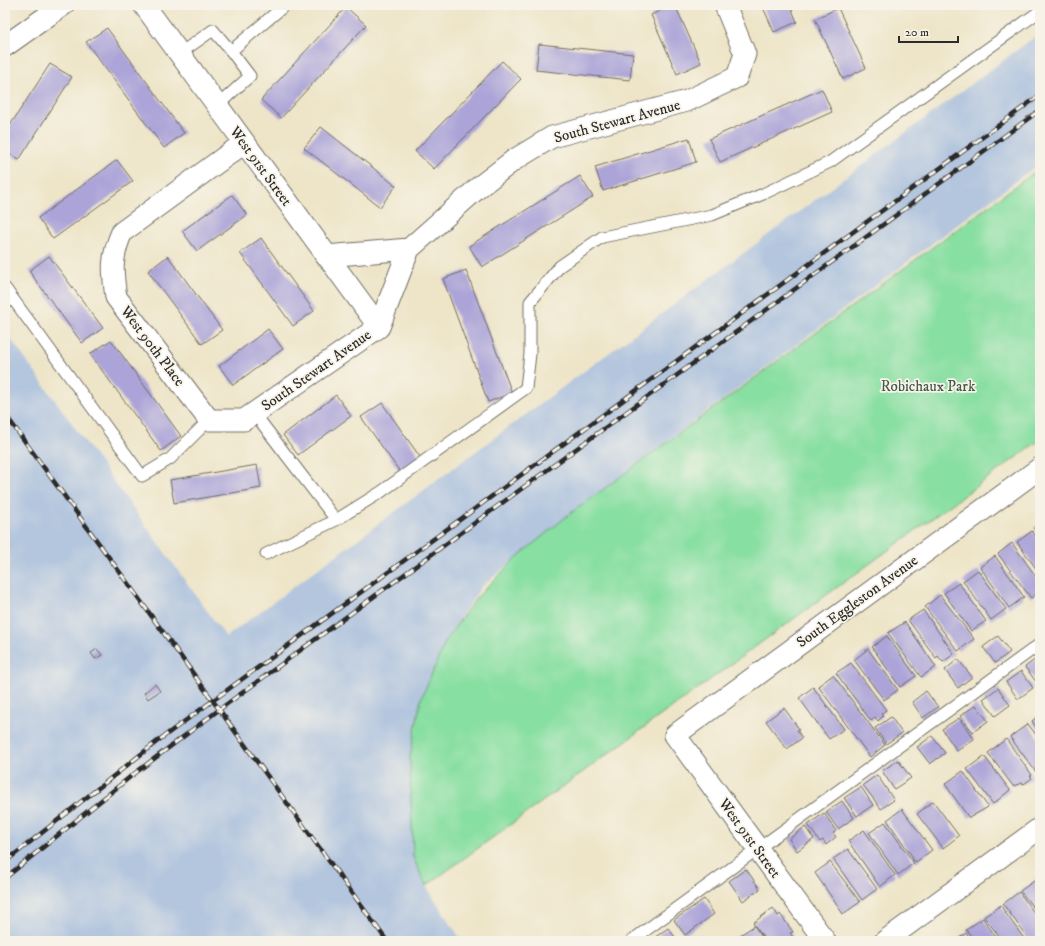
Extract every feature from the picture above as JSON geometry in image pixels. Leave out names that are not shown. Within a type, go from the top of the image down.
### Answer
[{"type":"street","points":[[5,46],[63,5]]},
{"type":"street","name":"West 91st Street","points":[[144,5],[379,327]]},
{"type":"street","name":"South Stewart Avenue","points":[[249,417],[379,327],[408,248],[479,187],[514,160],[552,137],[687,101],[737,77],[745,54],[725,5]]},
{"type":"street","name":"West 90th Place","points":[[209,420],[116,297],[113,277],[114,252],[122,232],[244,143]]},
{"type":"street","points":[[326,256],[408,248]]},
{"type":"street","points":[[209,420],[249,417]]},
{"type":"street","name":"South Eggleston Avenue","points":[[675,734],[1040,468]]},
{"type":"street","name":"West 91st Street","points":[[675,734],[825,941]]},
{"type":"street","points":[[884,941],[1040,828]]},
{"type":"lane","points":[[231,51],[285,5]]},
{"type":"lane","points":[[266,554],[336,520],[381,492],[526,388],[530,354],[530,302],[560,266],[602,238],[712,215],[763,194],[830,162],[1040,11]]},
{"type":"lane","points":[[179,54],[213,30],[250,76],[217,106]]},
{"type":"lane","points":[[5,288],[142,476],[170,459],[209,420]]},
{"type":"lane","points":[[249,417],[336,520]]},
{"type":"lane","points":[[632,941],[1040,644]]},
{"type":"shaded area","points":[[1040,33],[1040,163],[567,516],[481,587],[447,638],[421,699],[410,757],[413,857],[426,886],[462,941],[5,941],[5,331],[226,637]]},
{"type":"green space","name":"Robichaux Park","points":[[1040,168],[1040,440],[426,886],[413,857],[410,757],[421,699],[447,638],[477,597],[516,558],[567,516]]},
{"type":"building","points":[[675,5],[701,63],[677,74],[651,15]]},
{"type":"building","points":[[762,5],[790,5],[797,22],[774,32]]},
{"type":"building","points":[[346,7],[366,25],[281,118],[261,100]]},
{"type":"building","points":[[838,8],[866,68],[843,79],[815,19]]},
{"type":"building","points":[[107,28],[184,133],[164,148],[86,42]]},
{"type":"building","points":[[539,44],[633,54],[630,80],[536,70]]},
{"type":"building","points":[[502,61],[521,79],[434,169],[415,151]]},
{"type":"building","points":[[50,64],[72,77],[19,160],[5,151],[5,133]]},
{"type":"building","points":[[822,89],[832,112],[720,162],[709,139]]},
{"type":"building","points":[[321,127],[396,186],[380,207],[304,148]]},
{"type":"building","points":[[689,138],[696,162],[603,191],[595,167]]},
{"type":"building","points":[[117,160],[133,181],[53,239],[38,218]]},
{"type":"building","points":[[580,176],[593,197],[482,267],[469,246]]},
{"type":"building","points":[[232,195],[247,215],[197,251],[182,231]]},
{"type":"building","points":[[261,238],[314,311],[293,326],[240,253]]},
{"type":"building","points":[[49,256],[103,328],[82,343],[29,271]]},
{"type":"building","points":[[168,256],[222,330],[202,344],[148,271]]},
{"type":"building","points":[[466,270],[512,393],[488,402],[443,279]]},
{"type":"building","points":[[268,329],[283,349],[233,385],[219,366]]},
{"type":"building","points":[[111,340],[181,436],[161,451],[90,354]]},
{"type":"building","points":[[336,395],[351,416],[298,455],[283,435]]},
{"type":"building","points":[[382,403],[420,457],[400,472],[361,417]]},
{"type":"building","points":[[257,465],[261,488],[174,503],[170,480]]},
{"type":"building","points":[[1040,523],[1040,535],[1034,528]]},
{"type":"building","points":[[1032,531],[1040,542],[1040,574],[1017,542]]},
{"type":"building","points":[[1012,543],[1040,582],[1040,591],[1031,598],[998,554]]},
{"type":"building","points":[[995,556],[1024,597],[1009,608],[980,567]]},
{"type":"building","points":[[978,570],[1006,609],[991,620],[963,581]]},
{"type":"building","points":[[959,583],[986,621],[971,631],[944,593]]},
{"type":"building","points":[[940,595],[974,639],[958,651],[925,607]]},
{"type":"building","points":[[923,610],[954,654],[943,662],[938,656],[936,658],[908,620]]},
{"type":"building","points":[[905,622],[936,667],[921,677],[888,633]]},
{"type":"building","points":[[887,636],[916,676],[900,687],[872,647]]},
{"type":"building","points":[[998,636],[1010,652],[995,663],[983,647]]},
{"type":"building","points":[[97,649],[102,655],[95,659],[91,653]]},
{"type":"building","points":[[868,649],[898,690],[884,700],[854,660]]},
{"type":"building","points":[[1040,656],[1040,681],[1037,683],[1025,667]]},
{"type":"building","points":[[958,659],[972,677],[958,688],[945,670]]},
{"type":"building","points":[[851,663],[886,710],[881,714],[883,716],[878,721],[875,717],[871,721],[836,673]]},
{"type":"building","points":[[1021,671],[1033,688],[1018,699],[1006,682]]},
{"type":"building","points":[[833,675],[885,745],[870,757],[818,686]]},
{"type":"building","points":[[155,684],[160,691],[148,699],[144,693]]},
{"type":"building","points":[[813,687],[844,729],[829,739],[799,698]]},
{"type":"building","points":[[998,688],[1010,705],[995,716],[983,699]]},
{"type":"building","points":[[926,691],[938,707],[923,718],[912,702]]},
{"type":"building","points":[[976,705],[988,721],[973,732],[960,716]]},
{"type":"building","points":[[784,708],[799,729],[797,730],[802,738],[787,749],[766,721]]},
{"type":"building","points":[[1040,715],[1040,733],[1032,721]]},
{"type":"building","points":[[891,717],[902,733],[886,744],[875,728]]},
{"type":"building","points":[[959,718],[974,739],[957,751],[942,729]]},
{"type":"building","points":[[1028,724],[1040,740],[1040,769],[1036,772],[1010,737]]},
{"type":"building","points":[[932,736],[945,753],[930,764],[917,747]]},
{"type":"building","points":[[1006,739],[1032,775],[1030,776],[1032,778],[1024,784],[1022,783],[1013,786],[988,753]]},
{"type":"building","points":[[984,756],[1010,790],[993,804],[967,769]]},
{"type":"building","points":[[898,760],[911,778],[894,789],[882,771]]},
{"type":"building","points":[[963,771],[988,807],[969,818],[945,784]]},
{"type":"building","points":[[877,775],[894,800],[881,809],[863,785]]},
{"type":"building","points":[[861,787],[873,805],[857,816],[844,798]]},
{"type":"building","points":[[842,801],[854,818],[838,829],[826,812]]},
{"type":"building","points":[[933,801],[959,836],[943,848],[917,814]]},
{"type":"building","points":[[902,809],[932,850],[916,862],[887,820]]},
{"type":"building","points":[[824,813],[836,831],[833,833],[836,837],[826,845],[823,840],[820,842],[808,825]]},
{"type":"building","points":[[885,822],[914,863],[898,875],[869,833]]},
{"type":"building","points":[[805,827],[814,839],[797,851],[789,839]]},
{"type":"building","points":[[864,830],[895,875],[880,887],[848,841]]},
{"type":"building","points":[[848,849],[877,889],[862,900],[833,859]]},
{"type":"building","points":[[830,862],[860,902],[843,914],[815,873]]},
{"type":"building","points":[[746,869],[760,889],[743,901],[729,881]]},
{"type":"building","points":[[1037,879],[1040,883],[1040,916],[1020,891]]},
{"type":"building","points":[[1019,892],[1040,921],[1040,939],[1038,941],[1030,941],[1003,904]]},
{"type":"building","points":[[704,899],[714,914],[685,935],[674,920]]},
{"type":"building","points":[[1001,905],[1026,941],[1003,941],[984,917]]},
{"type":"building","points":[[773,908],[778,916],[780,914],[793,932],[790,933],[796,941],[766,941],[753,923]]},
{"type":"building","points":[[983,918],[999,941],[976,941],[966,930]]},
{"type":"building","points":[[754,926],[765,941],[740,941],[737,937]]},
{"type":"building","points":[[668,928],[678,941],[656,941],[654,938]]},
{"type":"building","points":[[966,933],[971,941],[955,941]]},
{"type":"railway","points":[[5,862],[159,740],[1040,95]]},
{"type":"railway","points":[[5,878],[130,777],[220,709],[1040,110]]},
{"type":"railway","points":[[5,414],[387,941]]}]
